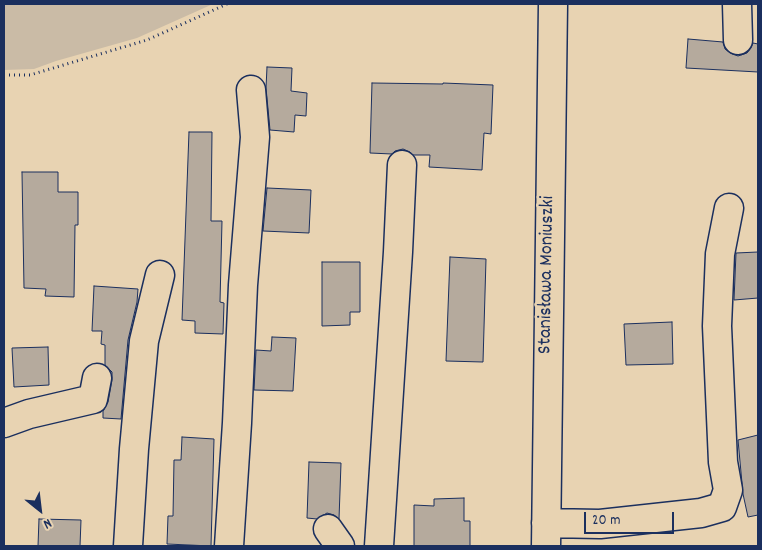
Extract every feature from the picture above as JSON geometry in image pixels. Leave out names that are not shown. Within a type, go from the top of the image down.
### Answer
[{"type":"street","name":"Stanisława Moniuszki","points":[[546,535],[552,4]]},
{"type":"street","points":[[737,4],[738,40]]},
{"type":"street","points":[[230,546],[243,285],[255,137],[251,90]]},
{"type":"street","points":[[379,546],[402,165]]},
{"type":"street","points":[[546,535],[600,524],[702,513],[722,507],[728,490],[723,462],[717,326],[720,254],[729,208]]},
{"type":"street","points":[[128,546],[134,449],[144,341],[160,275]]},
{"type":"street","points":[[4,423],[29,414],[93,399],[97,378]]},
{"type":"path","points":[[4,75],[30,75],[147,40],[227,4]]},
{"type":"shaded area","points":[[4,4],[213,4],[137,38],[34,69],[4,70]]},
{"type":"building","points":[[688,39],[723,42],[725,49],[738,56],[747,53],[753,43],[758,44],[758,72],[686,68]]},
{"type":"building","points":[[267,67],[292,68],[291,91],[307,93],[306,116],[295,115],[294,132],[270,130],[266,88]]},
{"type":"building","points":[[372,83],[493,85],[491,134],[484,133],[482,170],[429,167],[430,155],[413,155],[403,149],[392,154],[370,153]]},
{"type":"building","points":[[189,132],[212,132],[211,221],[222,221],[220,302],[224,303],[223,334],[195,333],[195,321],[182,320]]},
{"type":"building","points":[[22,172],[58,172],[58,192],[78,192],[78,225],[75,225],[74,297],[45,296],[46,289],[24,288]]},
{"type":"building","points":[[267,188],[311,190],[309,233],[263,231]]},
{"type":"building","points":[[758,252],[758,298],[734,300],[736,253]]},
{"type":"building","points":[[450,257],[486,259],[483,362],[446,361]]},
{"type":"building","points":[[322,262],[360,262],[360,312],[350,312],[350,325],[322,326]]},
{"type":"building","points":[[94,286],[138,289],[137,302],[128,340],[121,419],[103,418],[103,411],[108,402],[112,372],[105,365],[105,345],[101,344],[102,331],[92,331]]},
{"type":"building","points":[[672,322],[673,364],[626,365],[624,324]]},
{"type":"building","points":[[272,337],[296,338],[293,391],[254,390],[256,350],[271,351]]},
{"type":"building","points":[[48,347],[49,385],[14,387],[12,348]]},
{"type":"building","points":[[758,435],[758,515],[748,517],[743,494],[738,440]]},
{"type":"building","points":[[182,437],[214,439],[211,546],[167,544],[168,516],[173,516],[174,460],[181,460]]},
{"type":"building","points":[[309,462],[341,463],[339,519],[327,513],[317,519],[307,518]]},
{"type":"building","points":[[464,498],[464,521],[470,521],[470,546],[414,546],[414,505],[434,506],[434,499]]},
{"type":"building","points":[[39,519],[81,520],[80,546],[38,546]]}]
